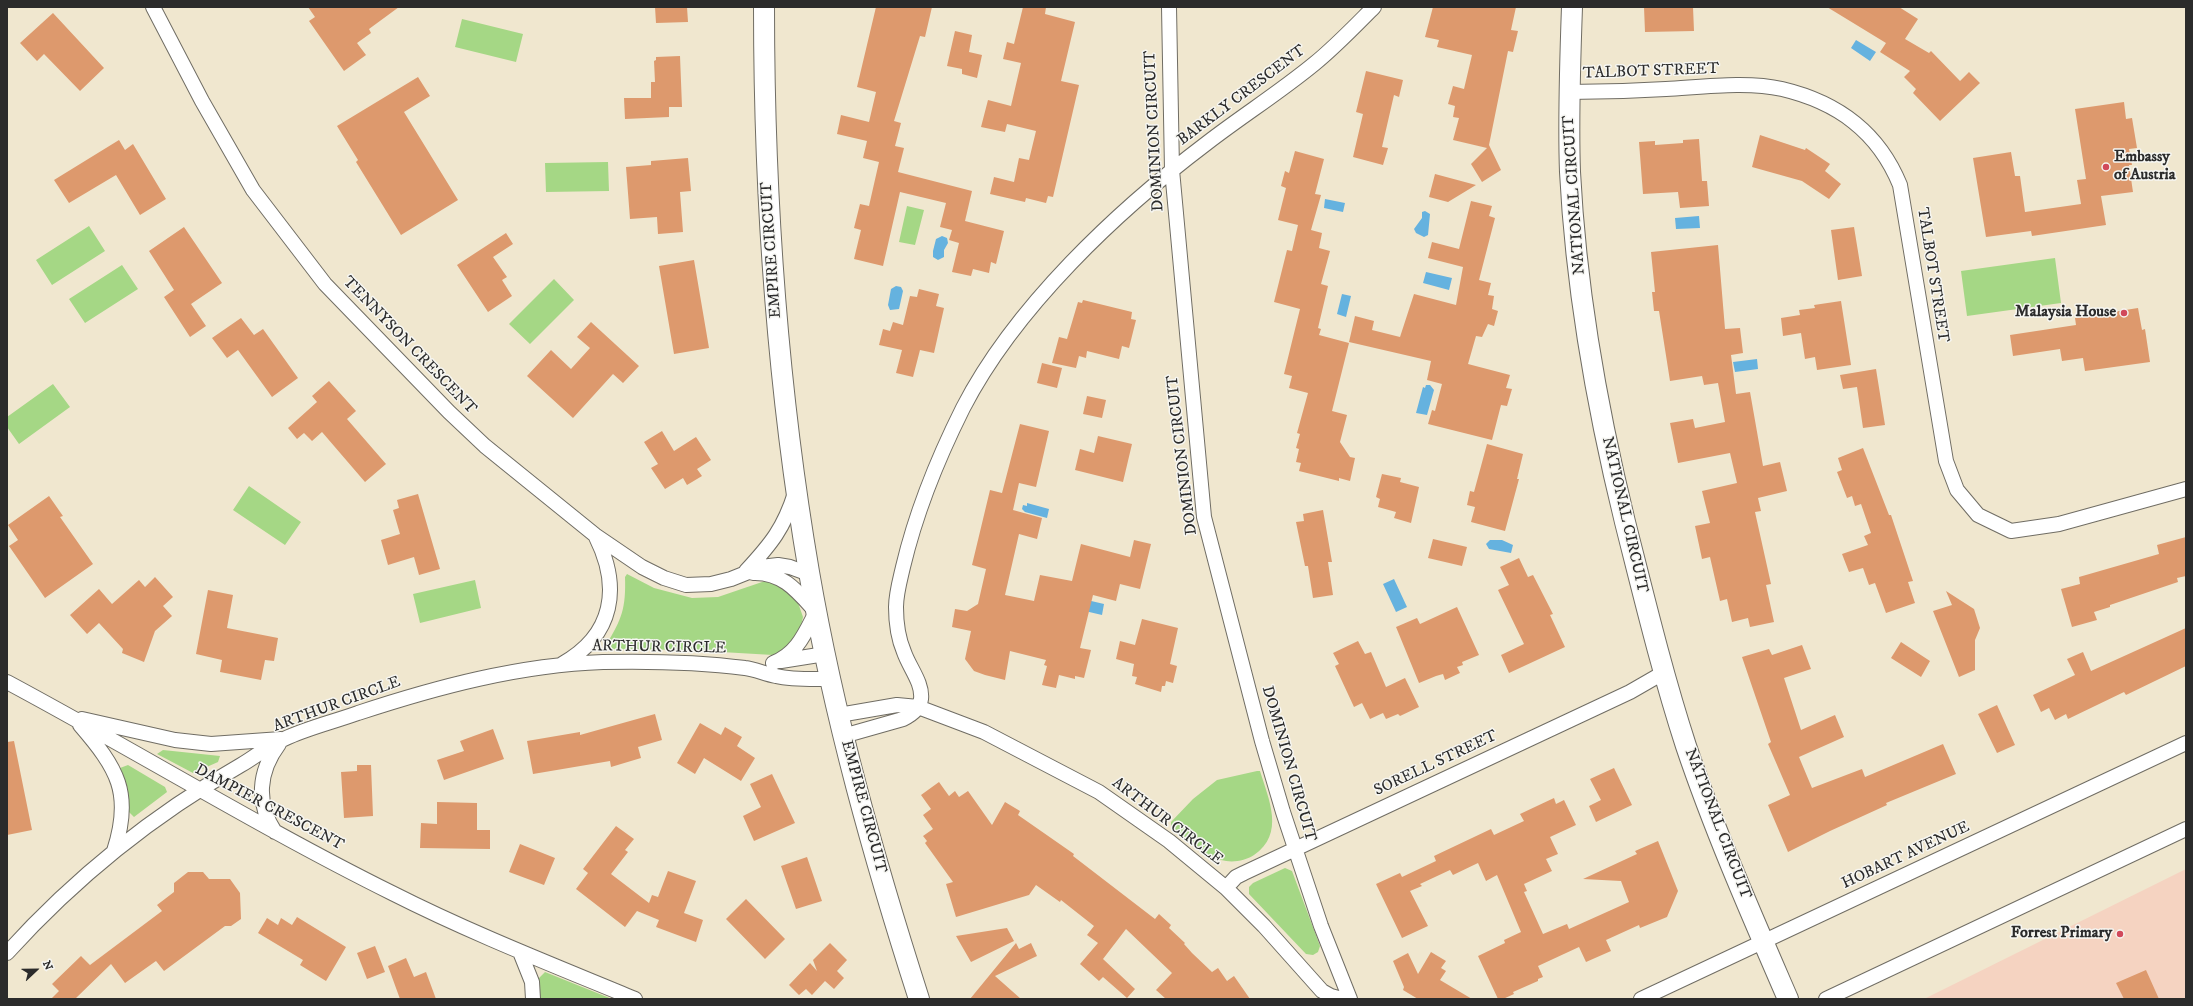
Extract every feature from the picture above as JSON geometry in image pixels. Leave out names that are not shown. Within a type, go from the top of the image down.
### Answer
[{"type":"street","name":"TENNYSON CRESCENT","points":[[153,7],[202,101],[253,190],[325,284],[449,412],[480,441],[595,535],[642,568],[676,583],[696,585],[711,584],[731,579],[761,567],[778,565],[790,567],[809,574]]},
{"type":"street","name":"EMPIRE CIRCUIT","points":[[764,7],[766,180],[774,300],[796,492],[816,612],[843,736],[864,819],[919,999]]},
{"type":"street","name":"DOMINION CIRCUIT","points":[[1169,7],[1172,170],[1204,517],[1262,741],[1294,849],[1350,999]]},
{"type":"street","name":"BARKLY CRESCENT","points":[[918,707],[921,701],[921,690],[900,643],[897,621],[897,597],[910,541],[926,492],[964,408],[994,359],[1026,315],[1090,244],[1172,170],[1313,65],[1374,7]]},
{"type":"street","name":"NATIONAL CIRCUIT","points":[[1572,7],[1569,92],[1570,172],[1578,263],[1590,354],[1609,456],[1664,673],[1687,749],[1763,942],[1788,999]]},
{"type":"street","name":"TALBOT STREET","points":[[1569,92],[1735,86],[1781,89],[1827,104],[1852,119],[1867,132],[1882,151],[1900,184],[1946,461],[1957,490],[1978,515],[2011,531],[2059,524],[2186,489]]},
{"type":"street","name":"EMPIRE CIRCUIT","points":[[743,574],[773,542],[783,525],[796,492]]},
{"type":"street","points":[[559,667],[579,654],[591,642],[607,613],[611,596],[610,577],[605,556],[595,535]]},
{"type":"street","name":"TENNYSON CRESCENT","points":[[743,574],[760,573],[781,579],[791,585],[816,612]]},
{"type":"street","points":[[773,663],[786,657],[794,649],[816,612]]},
{"type":"street","name":"ARTHUR CIRCLE","points":[[748,668],[825,654]]},
{"type":"street","name":"ARTHUR CIRCLE","points":[[7,953],[68,891],[114,851],[198,790],[283,739],[434,689],[481,679],[603,662],[638,662],[748,668],[779,677],[830,679]]},
{"type":"street","name":"SORELL STREET","points":[[1226,888],[1240,875],[1630,692],[1664,673]]},
{"type":"street","name":"DAMPIER CRESCENT","points":[[7,682],[275,833],[393,894],[520,952],[635,999]]},
{"type":"street","name":"ARTHUR CIRCLE","points":[[839,715],[897,705],[918,707],[984,732],[1099,792],[1169,841],[1226,888],[1264,926],[1322,991],[1342,999]]},
{"type":"street","points":[[843,736],[904,719],[918,707]]},
{"type":"street","points":[[73,718],[109,724],[175,740],[211,744],[283,739]]},
{"type":"street","points":[[73,718],[104,754],[114,770],[119,784],[122,818],[114,851]]},
{"type":"street","points":[[275,833],[266,819],[262,802],[262,785],[265,768],[283,739]]},
{"type":"street","name":"HOBART AVENUE","points":[[1641,999],[2186,744]]},
{"type":"street","points":[[1826,999],[2186,829]]},
{"type":"street","points":[[520,952],[532,982],[533,999]]},
{"type":"shaded area","name":"Forrest Primary","points":[[2186,869],[2186,999],[1924,999]]},
{"type":"green space","points":[[462,19],[523,34],[516,62],[455,47]]},
{"type":"green space","points":[[608,162],[609,191],[546,192],[545,163]]},
{"type":"green space","points":[[907,206],[924,210],[915,245],[899,242]]},
{"type":"green space","points":[[89,226],[105,251],[52,285],[36,260]]},
{"type":"green space","points":[[2055,258],[2061,303],[1967,316],[1961,271]]},
{"type":"green space","points":[[122,265],[138,289],[85,323],[69,299]]},
{"type":"green space","points":[[554,279],[574,300],[530,344],[509,324]]},
{"type":"green space","points":[[53,384],[70,407],[19,444],[7,427],[7,417]]},
{"type":"green space","points":[[249,486],[301,522],[285,545],[233,510]]},
{"type":"green space","points":[[627,574],[654,588],[692,598],[718,597],[765,581],[779,584],[796,597],[803,617],[801,626],[793,641],[781,652],[773,655],[687,650],[609,649],[606,645],[616,628],[624,605],[625,577]]},
{"type":"green space","points":[[475,580],[481,608],[420,623],[413,594]]},
{"type":"green space","points":[[163,750],[220,756],[218,762],[193,773],[157,754]]},
{"type":"green space","points":[[128,765],[165,787],[167,792],[134,817],[129,812],[129,796],[120,768]]},
{"type":"green space","points":[[1260,771],[1267,793],[1272,816],[1272,827],[1264,847],[1254,855],[1247,859],[1234,861],[1225,861],[1214,858],[1195,846],[1171,826],[1171,822],[1193,799],[1217,780]]},
{"type":"green space","points":[[1285,868],[1292,871],[1320,946],[1318,952],[1313,955],[1306,954],[1249,894],[1249,887],[1253,883]]},
{"type":"green space","points":[[545,972],[612,999],[539,999],[539,978]]},
{"type":"water","points":[[1856,40],[1876,52],[1870,61],[1851,48]]},
{"type":"water","points":[[1325,199],[1345,203],[1343,212],[1324,208]]},
{"type":"water","points":[[1425,211],[1430,214],[1428,235],[1424,237],[1416,233],[1414,229],[1422,218],[1422,212]]},
{"type":"water","points":[[1699,216],[1700,228],[1676,229],[1675,218]]},
{"type":"water","points":[[942,236],[947,238],[948,243],[944,250],[944,257],[938,260],[933,257],[933,251],[936,239]]},
{"type":"water","points":[[1426,272],[1452,278],[1449,290],[1423,283]]},
{"type":"water","points":[[896,286],[901,287],[903,291],[899,309],[890,310],[888,305],[891,289]]},
{"type":"water","points":[[1342,294],[1351,296],[1346,317],[1337,314]]},
{"type":"water","points":[[1757,359],[1758,369],[1735,372],[1733,362]]},
{"type":"water","points":[[1426,385],[1430,385],[1434,390],[1427,415],[1416,413],[1423,387],[1425,388]]},
{"type":"water","points":[[1027,503],[1049,509],[1047,518],[1025,512],[1022,509],[1023,505],[1027,506]]},
{"type":"water","points":[[1490,540],[1502,540],[1513,545],[1511,553],[1489,549],[1486,544]]},
{"type":"water","points":[[1394,579],[1407,607],[1396,612],[1383,584]]},
{"type":"water","points":[[1070,596],[1104,604],[1102,615],[1068,607]]},
{"type":"building","points":[[308,7],[399,7],[369,29],[371,33],[357,43],[366,55],[344,71],[309,21],[315,17]]},
{"type":"building","points":[[655,7],[687,7],[688,22],[656,23]]},
{"type":"building","points":[[876,7],[932,7],[925,37],[920,36],[894,121],[901,123],[895,146],[904,148],[898,172],[972,191],[965,221],[1004,231],[996,264],[991,262],[989,273],[973,269],[971,276],[952,272],[959,243],[949,240],[952,230],[940,227],[946,203],[900,192],[883,266],[854,259],[861,230],[854,228],[860,204],[869,206],[879,162],[863,158],[867,141],[837,134],[841,115],[869,122],[876,92],[857,87]]},
{"type":"building","points":[[1023,7],[1046,7],[1045,14],[1075,22],[1061,81],[1079,85],[1053,197],[1048,196],[1046,203],[1026,198],[1025,202],[990,194],[994,177],[1014,182],[1019,158],[1029,160],[1036,131],[1007,124],[1005,132],[981,127],[988,100],[1011,106],[1021,63],[1003,59],[1007,42],[1014,44]]},
{"type":"building","points":[[1433,7],[1516,7],[1511,30],[1518,31],[1513,52],[1508,51],[1489,145],[1501,170],[1482,182],[1471,164],[1487,148],[1453,140],[1459,118],[1453,117],[1455,106],[1448,104],[1453,86],[1464,89],[1472,55],[1437,47],[1439,40],[1425,37]]},
{"type":"building","points":[[1644,7],[1693,7],[1694,31],[1645,32]]},
{"type":"building","points":[[1827,7],[1899,7],[1918,19],[1905,39],[1929,53],[1931,51],[1960,81],[1969,72],[1980,83],[1940,121],[1913,93],[1916,89],[1904,77],[1910,71],[1880,52],[1886,43]]},
{"type":"building","points":[[53,13],[104,68],[80,91],[44,54],[37,61],[20,43]]},
{"type":"building","points":[[955,31],[972,35],[969,52],[982,55],[977,78],[962,74],[962,69],[947,66]]},
{"type":"building","points":[[680,56],[682,107],[669,107],[669,117],[625,119],[624,98],[651,98],[651,82],[655,82],[654,61],[656,60],[656,57]]},
{"type":"building","points":[[1366,71],[1403,80],[1399,97],[1394,95],[1382,147],[1388,148],[1383,165],[1353,157],[1363,114],[1356,112]]},
{"type":"building","points":[[418,77],[430,96],[404,112],[458,200],[401,235],[356,162],[358,160],[337,126]]},
{"type":"building","name":"Embassy of Austria","points":[[2124,102],[2126,119],[2132,118],[2137,148],[2129,149],[2132,165],[2129,165],[2133,192],[2101,196],[2106,225],[2032,236],[2031,231],[1986,237],[1973,158],[2011,152],[2015,176],[2020,176],[2025,212],[2081,204],[2077,180],[2086,179],[2075,109]]},
{"type":"building","points":[[1760,135],[1805,150],[1806,148],[1830,164],[1825,171],[1841,184],[1829,199],[1802,181],[1752,167]]},
{"type":"building","points":[[1699,139],[1702,181],[1707,181],[1709,206],[1680,208],[1678,192],[1643,194],[1639,142],[1655,141],[1655,145],[1683,143],[1683,140]]},
{"type":"building","points":[[119,140],[125,150],[133,144],[166,199],[140,215],[116,175],[69,203],[54,180]]},
{"type":"building","points":[[1295,151],[1324,159],[1315,194],[1321,195],[1311,230],[1322,233],[1319,248],[1330,251],[1321,284],[1328,286],[1318,328],[1321,329],[1319,335],[1349,343],[1332,411],[1347,415],[1340,442],[1350,457],[1355,458],[1350,481],[1339,478],[1339,481],[1299,471],[1301,463],[1296,462],[1299,449],[1296,448],[1300,434],[1297,433],[1308,393],[1289,388],[1292,376],[1284,374],[1300,309],[1274,302],[1287,250],[1292,251],[1298,225],[1278,220],[1286,188],[1281,186],[1285,171],[1289,173]]},
{"type":"building","points":[[688,158],[691,191],[680,192],[683,232],[658,234],[657,217],[630,219],[626,167],[651,165],[651,161]]},
{"type":"building","points":[[1435,174],[1476,185],[1448,202],[1429,197]]},
{"type":"building","points":[[1471,201],[1492,206],[1489,216],[1495,218],[1479,280],[1491,283],[1488,295],[1494,296],[1492,309],[1498,311],[1494,326],[1488,324],[1482,337],[1476,336],[1468,364],[1510,375],[1506,388],[1512,389],[1507,406],[1501,405],[1492,440],[1428,424],[1432,410],[1435,411],[1442,384],[1427,380],[1431,361],[1349,342],[1355,316],[1374,321],[1372,330],[1400,337],[1414,294],[1456,305],[1463,267],[1428,258],[1432,242],[1459,249]]},
{"type":"building","points":[[184,227],[222,283],[191,304],[206,326],[190,337],[164,297],[174,290],[149,251]]},
{"type":"building","points":[[1854,227],[1862,276],[1838,280],[1831,230]]},
{"type":"building","points":[[506,233],[513,244],[493,257],[507,277],[502,280],[512,296],[488,312],[457,265]]},
{"type":"building","points":[[1718,245],[1725,329],[1740,328],[1743,353],[1731,355],[1736,394],[1750,392],[1763,466],[1780,462],[1787,491],[1758,498],[1761,511],[1755,512],[1771,584],[1766,585],[1774,622],[1750,627],[1748,618],[1732,622],[1727,599],[1720,601],[1710,557],[1702,559],[1695,526],[1710,523],[1702,491],[1737,483],[1730,453],[1678,463],[1670,423],[1693,419],[1695,428],[1725,422],[1718,383],[1704,385],[1702,376],[1670,381],[1659,311],[1654,311],[1652,292],[1655,292],[1651,252]]},
{"type":"building","points":[[694,260],[709,348],[674,354],[659,266]]},
{"type":"building","points":[[919,289],[939,294],[936,306],[944,308],[934,353],[920,350],[913,377],[896,373],[902,350],[879,345],[883,329],[890,331],[893,322],[903,325],[910,296],[917,297]]},
{"type":"building","points":[[1083,300],[1132,312],[1131,319],[1136,320],[1129,348],[1122,346],[1119,359],[1087,351],[1086,358],[1079,356],[1076,368],[1052,363],[1059,337],[1067,339],[1078,302],[1082,303]]},
{"type":"building","points":[[1841,301],[1851,365],[1817,370],[1815,357],[1805,359],[1801,333],[1783,336],[1781,318],[1800,315],[1799,310],[1815,308],[1814,305]]},
{"type":"building","name":"Malaysia House","points":[[2138,308],[2142,330],[2145,329],[2150,362],[2085,371],[2083,358],[2062,361],[2060,349],[2013,356],[2010,335],[2076,325],[2075,318]]},
{"type":"building","points":[[241,318],[254,335],[263,329],[298,378],[272,397],[238,350],[227,358],[212,338]]},
{"type":"building","points":[[591,322],[639,366],[623,383],[613,374],[573,418],[527,376],[551,350],[571,369],[590,348],[577,337]]},
{"type":"building","points":[[1042,363],[1062,368],[1057,388],[1037,383]]},
{"type":"building","points":[[1876,369],[1885,425],[1863,428],[1857,387],[1843,389],[1840,375]]},
{"type":"building","points":[[329,381],[356,411],[347,419],[386,464],[365,482],[322,432],[312,441],[304,433],[297,439],[288,428],[317,402],[312,396]]},
{"type":"building","points":[[1087,396],[1106,400],[1102,418],[1083,414]]},
{"type":"building","points":[[1020,424],[1049,431],[1036,487],[1019,483],[1013,510],[1042,518],[1037,539],[1019,534],[1005,595],[1034,601],[1040,575],[1072,581],[1081,544],[1130,557],[1134,540],[1151,544],[1140,589],[1120,584],[1116,601],[1093,595],[1080,648],[1091,650],[1084,678],[1075,676],[1075,679],[1059,675],[1056,688],[1042,685],[1047,666],[1044,665],[1046,660],[1010,651],[1005,680],[974,671],[965,659],[971,631],[952,627],[955,609],[967,611],[978,604],[986,569],[972,565],[990,490],[1002,493]]},
{"type":"building","points":[[662,431],[674,451],[696,437],[711,460],[697,469],[702,476],[687,485],[683,478],[665,489],[651,468],[658,464],[644,442]]},
{"type":"building","points":[[1098,436],[1132,444],[1123,482],[1075,470],[1080,449],[1094,453]]},
{"type":"building","points":[[1487,444],[1523,454],[1517,479],[1519,479],[1505,531],[1471,522],[1475,507],[1467,505],[1470,491],[1474,492]]},
{"type":"building","points":[[1863,448],[1889,515],[1891,515],[1913,581],[1908,582],[1915,603],[1886,613],[1875,583],[1869,585],[1863,568],[1849,572],[1842,554],[1868,545],[1864,536],[1871,533],[1861,504],[1855,506],[1852,496],[1847,498],[1837,472],[1842,470],[1838,458]]},
{"type":"building","points":[[1382,474],[1401,478],[1400,482],[1419,487],[1411,523],[1394,518],[1396,512],[1378,507],[1380,499],[1376,497]]},
{"type":"building","points":[[418,494],[440,569],[419,575],[414,557],[388,565],[381,540],[400,534],[393,510],[399,508],[397,500]]},
{"type":"building","points":[[49,496],[63,516],[60,517],[93,564],[45,598],[9,546],[18,540],[8,525]]},
{"type":"building","points":[[1323,510],[1332,562],[1328,562],[1333,595],[1313,598],[1308,566],[1305,566],[1296,522],[1304,521],[1303,514]]},
{"type":"building","points":[[2186,537],[2186,576],[2177,578],[2178,582],[2110,605],[2110,607],[2094,612],[2097,620],[2072,627],[2061,589],[2080,584],[2079,577],[2159,554],[2157,545]]},
{"type":"building","points":[[1433,539],[1467,547],[1462,566],[1428,558]]},
{"type":"building","points":[[1519,558],[1528,577],[1533,575],[1553,614],[1550,615],[1565,647],[1509,673],[1501,655],[1524,644],[1498,590],[1509,585],[1500,567]]},
{"type":"building","points":[[155,577],[173,597],[163,606],[172,616],[155,631],[144,662],[122,653],[123,649],[99,623],[87,634],[70,615],[99,589],[112,604],[139,580],[145,587]]},
{"type":"building","points":[[208,590],[233,595],[227,628],[278,638],[274,661],[265,660],[261,680],[220,672],[222,660],[196,654]]},
{"type":"building","points":[[1946,591],[1974,609],[1980,628],[1975,640],[1975,670],[1959,677],[1933,611],[1952,605]]},
{"type":"building","points":[[1457,607],[1479,655],[1462,662],[1463,665],[1457,667],[1460,673],[1445,680],[1443,674],[1419,683],[1396,627],[1417,618],[1420,624]]},
{"type":"building","points":[[1142,619],[1178,628],[1170,664],[1177,666],[1173,683],[1166,681],[1165,686],[1162,686],[1161,692],[1135,684],[1137,677],[1132,676],[1134,664],[1116,659],[1120,641],[1135,645]]},
{"type":"building","points":[[2186,628],[2186,666],[2126,695],[2124,692],[2068,719],[2066,714],[2055,720],[2049,708],[2041,712],[2033,695],[2075,675],[2067,659],[2083,652],[2091,671]]},
{"type":"building","points":[[1358,641],[1365,654],[1371,652],[1386,687],[1405,678],[1419,707],[1400,716],[1398,714],[1386,719],[1383,713],[1370,719],[1362,703],[1354,707],[1335,666],[1339,664],[1333,653]]},
{"type":"building","points":[[1901,642],[1930,661],[1921,677],[1891,658]]},
{"type":"building","points":[[1802,645],[1811,669],[1784,678],[1801,730],[1835,715],[1844,737],[1799,757],[1812,788],[1862,769],[1865,777],[1943,744],[1956,774],[1886,803],[1887,805],[1788,852],[1768,805],[1790,795],[1768,744],[1771,742],[1742,657],[1769,649],[1772,655]]},
{"type":"building","points":[[1997,705],[2015,745],[1997,753],[1978,714]]},
{"type":"building","points":[[655,714],[662,740],[638,747],[641,758],[611,767],[610,761],[533,774],[527,741],[580,732],[580,735]]},
{"type":"building","points":[[700,723],[721,735],[725,727],[742,737],[737,746],[755,758],[741,781],[704,758],[695,774],[677,763]]},
{"type":"building","points":[[493,729],[504,759],[444,780],[437,760],[464,751],[460,741]]},
{"type":"building","points":[[14,741],[32,830],[7,835],[7,742]]},
{"type":"building","points":[[357,765],[371,765],[373,816],[344,818],[341,772],[357,771]]},
{"type":"building","points":[[1614,768],[1632,805],[1596,822],[1589,806],[1601,800],[1590,779]]},
{"type":"building","points":[[772,774],[795,823],[754,841],[743,816],[761,807],[750,784]]},
{"type":"building","points":[[939,782],[949,796],[955,791],[959,797],[968,791],[992,825],[1005,802],[1020,811],[1018,815],[1074,854],[1073,856],[1155,919],[1159,914],[1171,925],[1169,928],[1212,972],[1218,968],[1227,981],[1234,976],[1250,999],[1166,999],[1156,990],[1172,973],[1126,929],[1103,959],[1135,989],[1127,998],[1103,977],[1099,981],[1080,964],[1098,943],[1087,935],[1094,926],[1061,900],[1060,902],[1036,885],[1029,895],[956,917],[946,884],[953,882],[925,843],[927,841],[923,836],[933,829],[923,815],[931,809],[921,795]]},
{"type":"building","points":[[1554,798],[1556,804],[1564,800],[1576,825],[1550,837],[1558,854],[1546,859],[1552,871],[1524,884],[1527,891],[1524,892],[1543,934],[1567,924],[1569,929],[1629,902],[1621,881],[1583,879],[1637,854],[1635,851],[1658,841],[1678,891],[1667,917],[1640,928],[1639,925],[1606,940],[1611,951],[1586,962],[1579,947],[1538,966],[1543,977],[1538,979],[1538,981],[1513,992],[1514,994],[1503,999],[1498,999],[1478,956],[1505,943],[1504,940],[1521,932],[1497,875],[1486,881],[1478,863],[1453,875],[1450,870],[1420,884],[1422,886],[1410,891],[1428,926],[1402,938],[1376,884],[1400,873],[1402,877],[1436,861],[1434,856],[1491,829],[1494,835],[1524,821],[1520,814]]},
{"type":"building","points":[[437,802],[477,803],[477,830],[490,830],[490,849],[420,848],[421,823],[437,824]]},
{"type":"building","points":[[616,826],[634,839],[625,850],[628,852],[611,874],[649,903],[652,895],[658,897],[668,871],[696,881],[684,913],[703,920],[696,942],[656,927],[659,920],[637,911],[625,927],[576,889],[588,873],[583,869]]},
{"type":"building","points":[[520,844],[555,858],[544,885],[509,872]]},
{"type":"building","points":[[807,857],[822,901],[796,909],[781,866]]},
{"type":"building","points":[[188,872],[203,872],[209,879],[230,879],[240,893],[241,919],[231,926],[225,926],[164,971],[156,961],[125,983],[111,964],[75,999],[51,999],[59,991],[52,984],[81,956],[90,965],[162,911],[157,905],[174,892],[174,883]]},
{"type":"building","points":[[746,899],[785,939],[765,959],[726,919]]},
{"type":"building","points":[[297,917],[346,947],[326,981],[300,965],[303,960],[258,933],[267,918],[278,925],[281,918],[292,925]]},
{"type":"building","points":[[1007,928],[1014,941],[971,962],[956,936]]},
{"type":"building","points":[[830,943],[847,960],[837,971],[844,978],[834,989],[825,981],[812,995],[806,989],[799,995],[789,985],[810,963],[817,971],[813,960]]},
{"type":"building","points":[[1016,943],[1019,949],[1031,943],[1037,956],[995,976],[1021,999],[970,999]]},
{"type":"building","points":[[375,946],[385,972],[367,979],[357,953]]},
{"type":"building","points":[[1431,952],[1446,961],[1441,968],[1446,971],[1440,980],[1472,999],[1418,999],[1403,990],[1404,987],[1393,961],[1408,953],[1418,974]]},
{"type":"building","points":[[406,958],[414,977],[426,972],[436,999],[400,999],[388,966]]},
{"type":"building","points":[[2146,970],[2159,999],[2124,999],[2116,983]]},
{"type":"place","name":"Embassy of Austria","points":[[2106,167]]},
{"type":"place","name":"Malaysia House","points":[[2124,313]]},
{"type":"place","name":"Forrest Primary","points":[[2120,934]]}]
